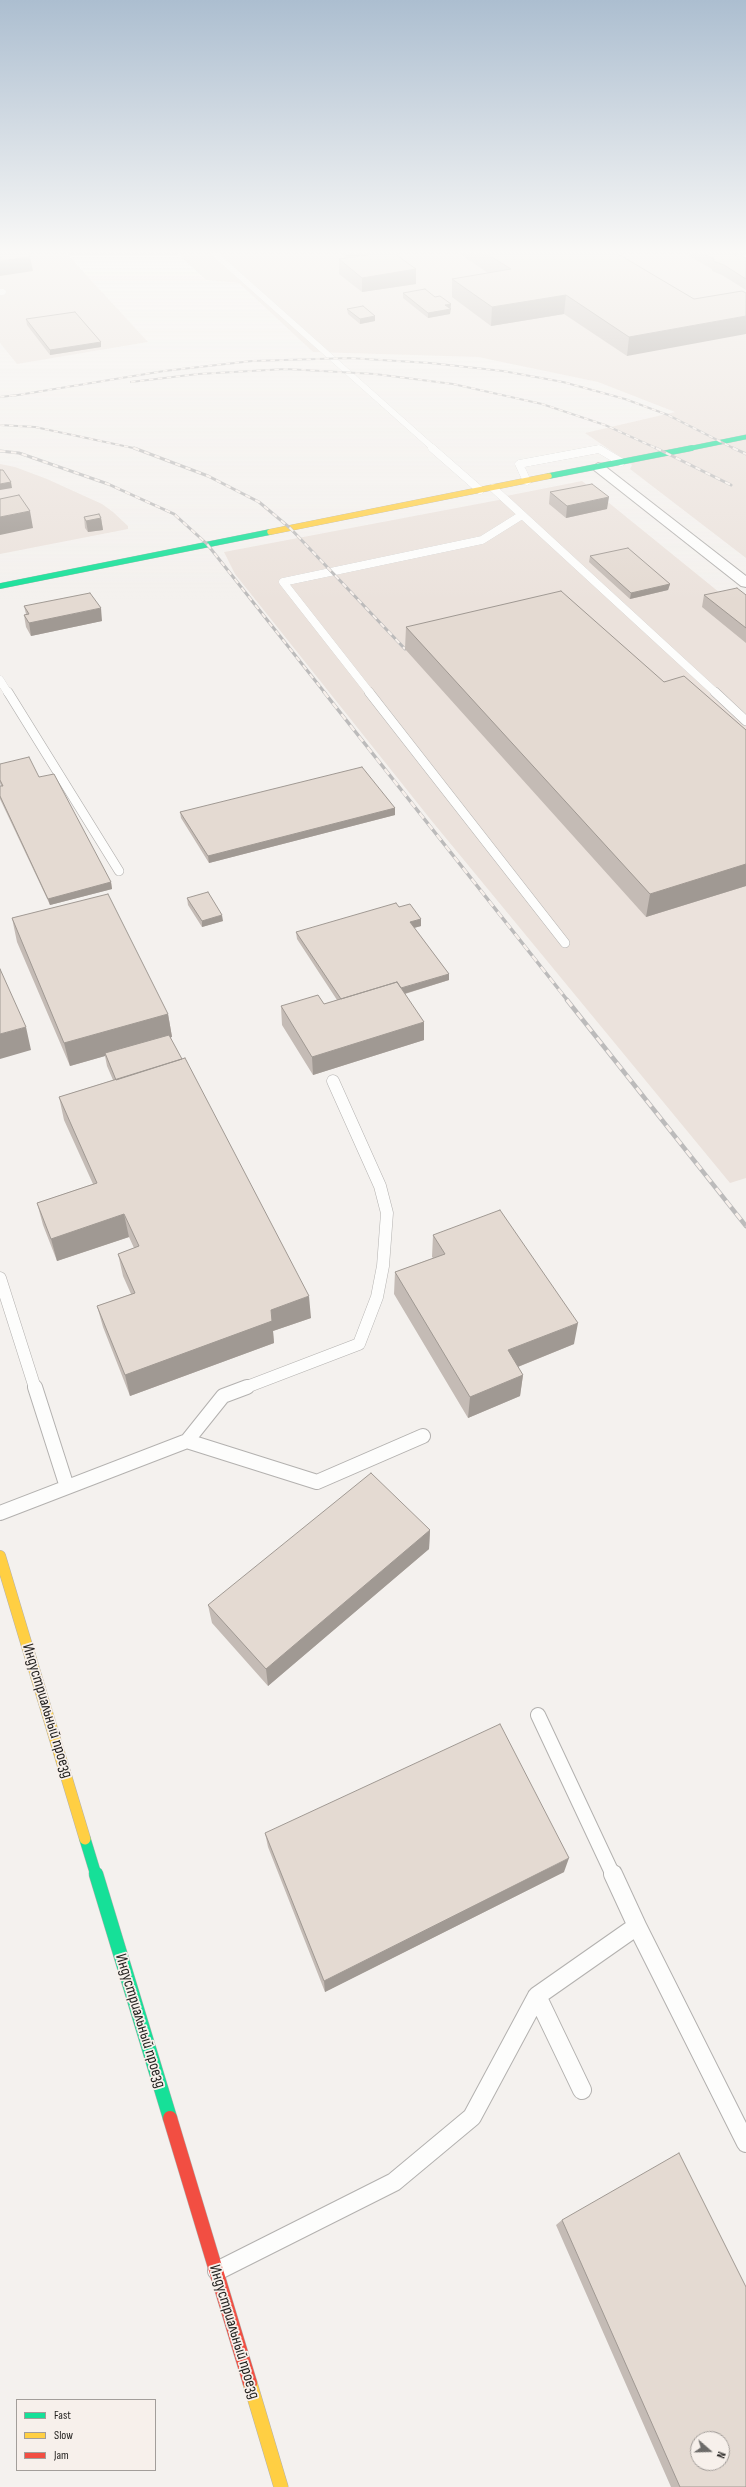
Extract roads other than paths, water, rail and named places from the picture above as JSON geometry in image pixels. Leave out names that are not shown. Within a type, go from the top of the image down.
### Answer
[{"type":"street","points":[[0,586],[746,437]]},
{"type":"street","points":[[598,467],[746,583]]},
{"type":"street","name":"Индустриальный проезд","points":[[0,1556],[281,2487]]},
{"type":"lane","points":[[346,370],[480,490]]},
{"type":"lane","points":[[527,481],[519,464],[599,449],[622,462]]},
{"type":"lane","points":[[493,488],[746,721]]},
{"type":"lane","points":[[522,515],[482,540],[283,582],[565,943]]},
{"type":"lane","points":[[0,680],[119,871]]},
{"type":"lane","points":[[0,1513],[187,1441],[224,1396],[359,1344],[377,1297],[383,1266],[387,1213],[380,1186],[333,1080]]},
{"type":"lane","points":[[0,1278],[67,1487]]},
{"type":"lane","points":[[187,1441],[317,1482],[423,1436]]},
{"type":"lane","points":[[538,1714],[637,1926],[746,2143]]},
{"type":"lane","points":[[216,2272],[394,2182],[472,2116],[537,1996],[637,1926]]},
{"type":"lane","points":[[537,1996],[582,2090]]},
{"type":"railway","points":[[12,396],[172,370]]},
{"type":"railway","points":[[131,382],[198,374],[267,370]]},
{"type":"railway","points":[[305,370],[375,374],[453,384],[542,404],[605,425],[658,449]]},
{"type":"railway","points":[[494,370],[563,382],[625,399],[668,415],[733,448]]},
{"type":"railway","points":[[0,397],[18,395]]},
{"type":"railway","points":[[0,425],[35,427],[135,448]]},
{"type":"railway","points":[[135,448],[208,476],[259,502],[290,528],[405,649]]},
{"type":"railway","points":[[656,448],[731,485]]},
{"type":"railway","points":[[733,448],[746,454]]},
{"type":"railway","points":[[0,451],[19,453],[108,484],[174,514],[207,544],[325,693]]},
{"type":"railway","points":[[324,692],[568,1001]]},
{"type":"railway","points":[[567,1000],[746,1226]]}]
